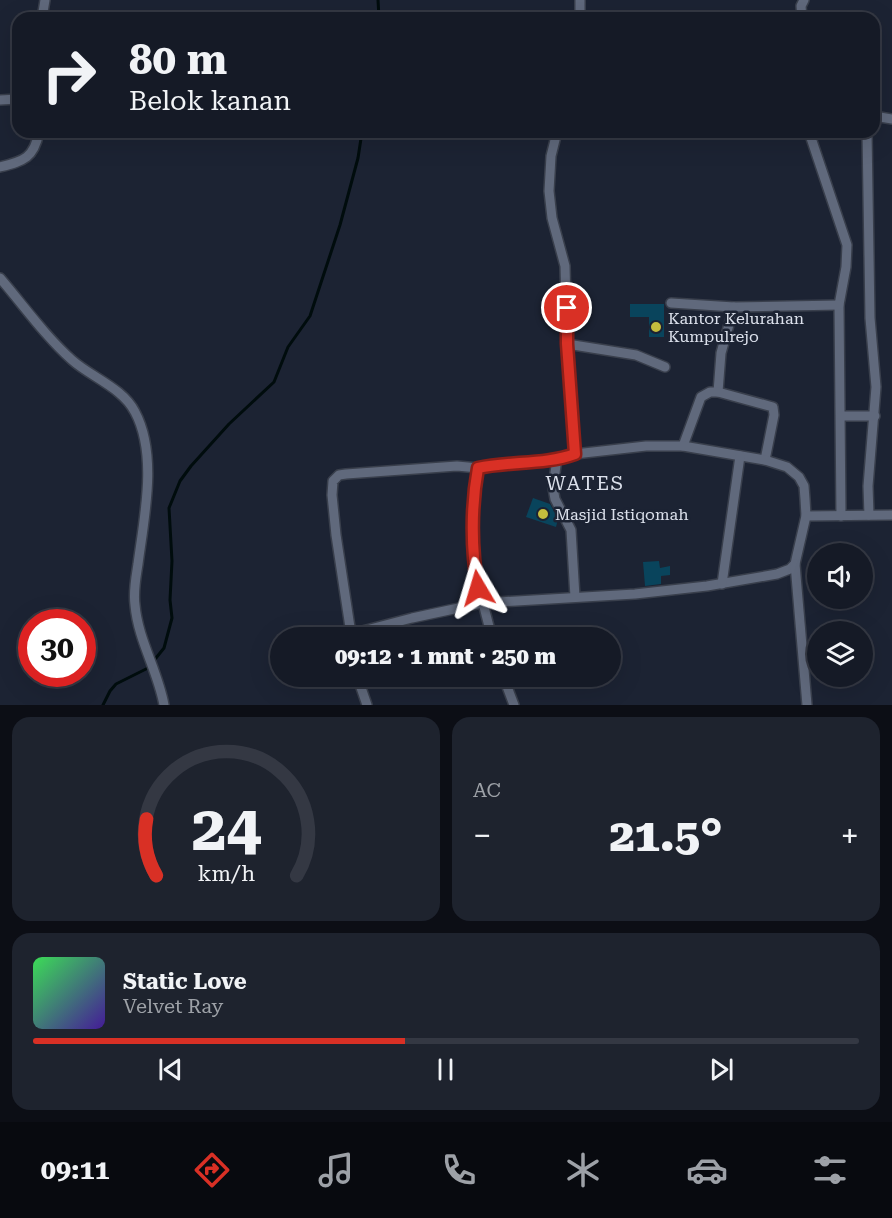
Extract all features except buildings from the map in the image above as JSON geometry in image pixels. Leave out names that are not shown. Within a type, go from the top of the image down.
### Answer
[{"type":"street","points":[[0,166],[21,162],[28,158],[36,138]]},
{"type":"street","points":[[556,138],[551,156],[549,191],[552,218],[565,266],[567,344],[575,454]]},
{"type":"street","points":[[810,138],[847,245],[846,267],[839,305],[841,516]]},
{"type":"street","points":[[867,138],[870,318],[876,387],[870,460],[869,515]]},
{"type":"street","points":[[0,278],[41,329],[74,362],[122,396],[134,409],[139,420],[146,453],[148,493],[134,604],[164,705]]},
{"type":"street","points":[[671,303],[734,307],[839,305]]},
{"type":"street","points":[[718,392],[721,353],[734,307]]},
{"type":"street","points":[[567,344],[636,355],[664,367]]},
{"type":"street","points":[[683,446],[701,397],[710,392],[718,392],[773,407],[774,421],[765,460]]},
{"type":"street","points":[[841,416],[875,416]]},
{"type":"street","points":[[349,627],[342,587],[333,505],[332,486],[336,477],[346,474],[431,467],[478,468],[646,446],[683,446],[765,460],[787,467],[799,477],[804,486],[806,516],[795,564],[807,705]]},
{"type":"street","points":[[722,584],[740,456]]},
{"type":"street","points":[[557,458],[553,488],[555,499],[572,530],[575,597]]},
{"type":"street","points":[[478,468],[474,498],[475,572],[489,627]]},
{"type":"street","points":[[806,516],[892,515]]},
{"type":"street","points":[[382,627],[482,603],[635,594],[722,584],[777,574],[790,569],[795,564]]},
{"type":"street","points":[[361,687],[367,705]]},
{"type":"street","points":[[507,687],[514,705]]},
{"type":"waterway","points":[[378,0],[379,12]]},
{"type":"waterway","points":[[103,705],[116,684],[148,668],[164,648],[172,618],[169,508],[180,481],[191,466],[229,424],[274,382],[288,347],[310,316],[340,225],[361,138]]},
{"type":"place","name":"Kantor Kelurahan Kumpulrejo","points":[[656,327]]},
{"type":"place","name":"Masjid Istiqomah","points":[[543,514]]},
{"type":"district","name":"WATES","points":[[585,483]]},
{"type":"route","points":[[478,588],[475,572],[473,519],[478,468],[575,454],[567,344],[567,308]]}]
